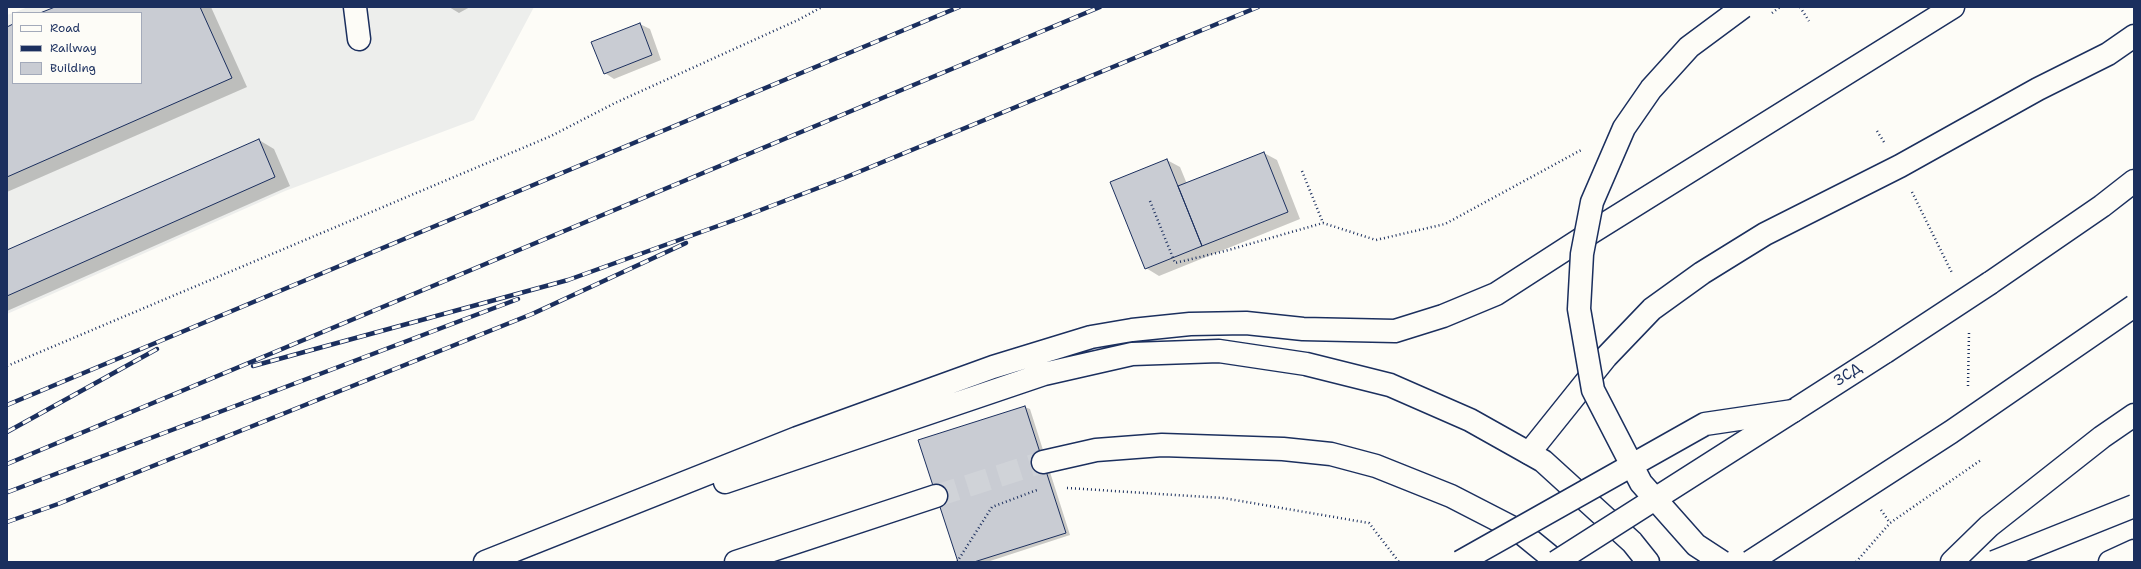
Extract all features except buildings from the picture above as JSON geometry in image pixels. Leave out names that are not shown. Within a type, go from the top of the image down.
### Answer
[{"type":"main road","points":[[356,7],[359,39]]},
{"type":"main road","points":[[1722,562],[1696,545],[1641,483],[1593,390],[1579,309],[1582,254],[1592,202],[1624,128],[1650,89],[1689,47],[1743,7]]},
{"type":"main road","points":[[486,562],[796,438],[993,367],[1092,337],[1132,330],[1190,324],[1246,324],[1303,330],[1395,331],[1443,316],[1496,294],[1592,232],[1952,7]]},
{"type":"main road","points":[[1529,452],[1606,357],[1652,309],[1702,273],[1765,234],[1900,166],[2038,89],[2108,54],[2134,36]]},
{"type":"main road","name":"ЗСД","points":[[1557,562],[1990,283],[2102,206],[2134,181]]},
{"type":"main road","points":[[1750,562],[1951,432],[2134,306]]},
{"type":"main road","points":[[486,562],[1044,374],[1132,354],[1219,351],[1306,364],[1390,385],[1470,420],[1544,461],[1632,542],[1648,562]]},
{"type":"main road","points":[[1460,562],[1705,424],[1793,411]]},
{"type":"main road","points":[[1952,562],[1989,526],[2102,437],[2134,415]]},
{"type":"main road","points":[[1043,462],[1096,450],[1162,445],[1284,448],[1330,454],[1376,466],[1451,496],[1519,531],[1557,562]]},
{"type":"main road","points":[[736,562],[936,496]]},
{"type":"main road","points":[[1994,562],[2134,506]]},
{"type":"main road","points":[[2110,562],[2134,551]]},
{"type":"path","points":[[7,366],[551,136],[616,103],[798,20],[822,7]]},
{"type":"path","points":[[1767,16],[1780,7]]},
{"type":"path","points":[[1800,7],[1809,21]]},
{"type":"path","points":[[1150,201],[1175,263],[1224,251],[1323,223],[1376,240],[1445,224],[1590,146]]},
{"type":"path","points":[[1302,171],[1323,223]]},
{"type":"path","points":[[1856,562],[1890,523],[1981,460]]},
{"type":"path","points":[[1062,488],[1223,498],[1369,523],[1399,562]]},
{"type":"path","points":[[958,562],[992,507],[1040,489]]},
{"type":"shaded area","points":[[28,7],[534,7],[474,120],[285,191],[7,314],[7,15],[12,13],[12,84],[142,84],[142,12],[15,12]]},
{"type":"tunnel","points":[[936,496],[1043,462]]},
{"type":"railway","points":[[7,405],[959,7]]},
{"type":"railway","points":[[7,464],[1100,7]]},
{"type":"railway","points":[[253,366],[568,280],[740,218],[844,178],[1258,7]]},
{"type":"railway","points":[[7,522],[58,504],[532,314],[686,243]]},
{"type":"railway","points":[[8,492],[518,299]]},
{"type":"railway","points":[[7,432],[157,349]]}]
